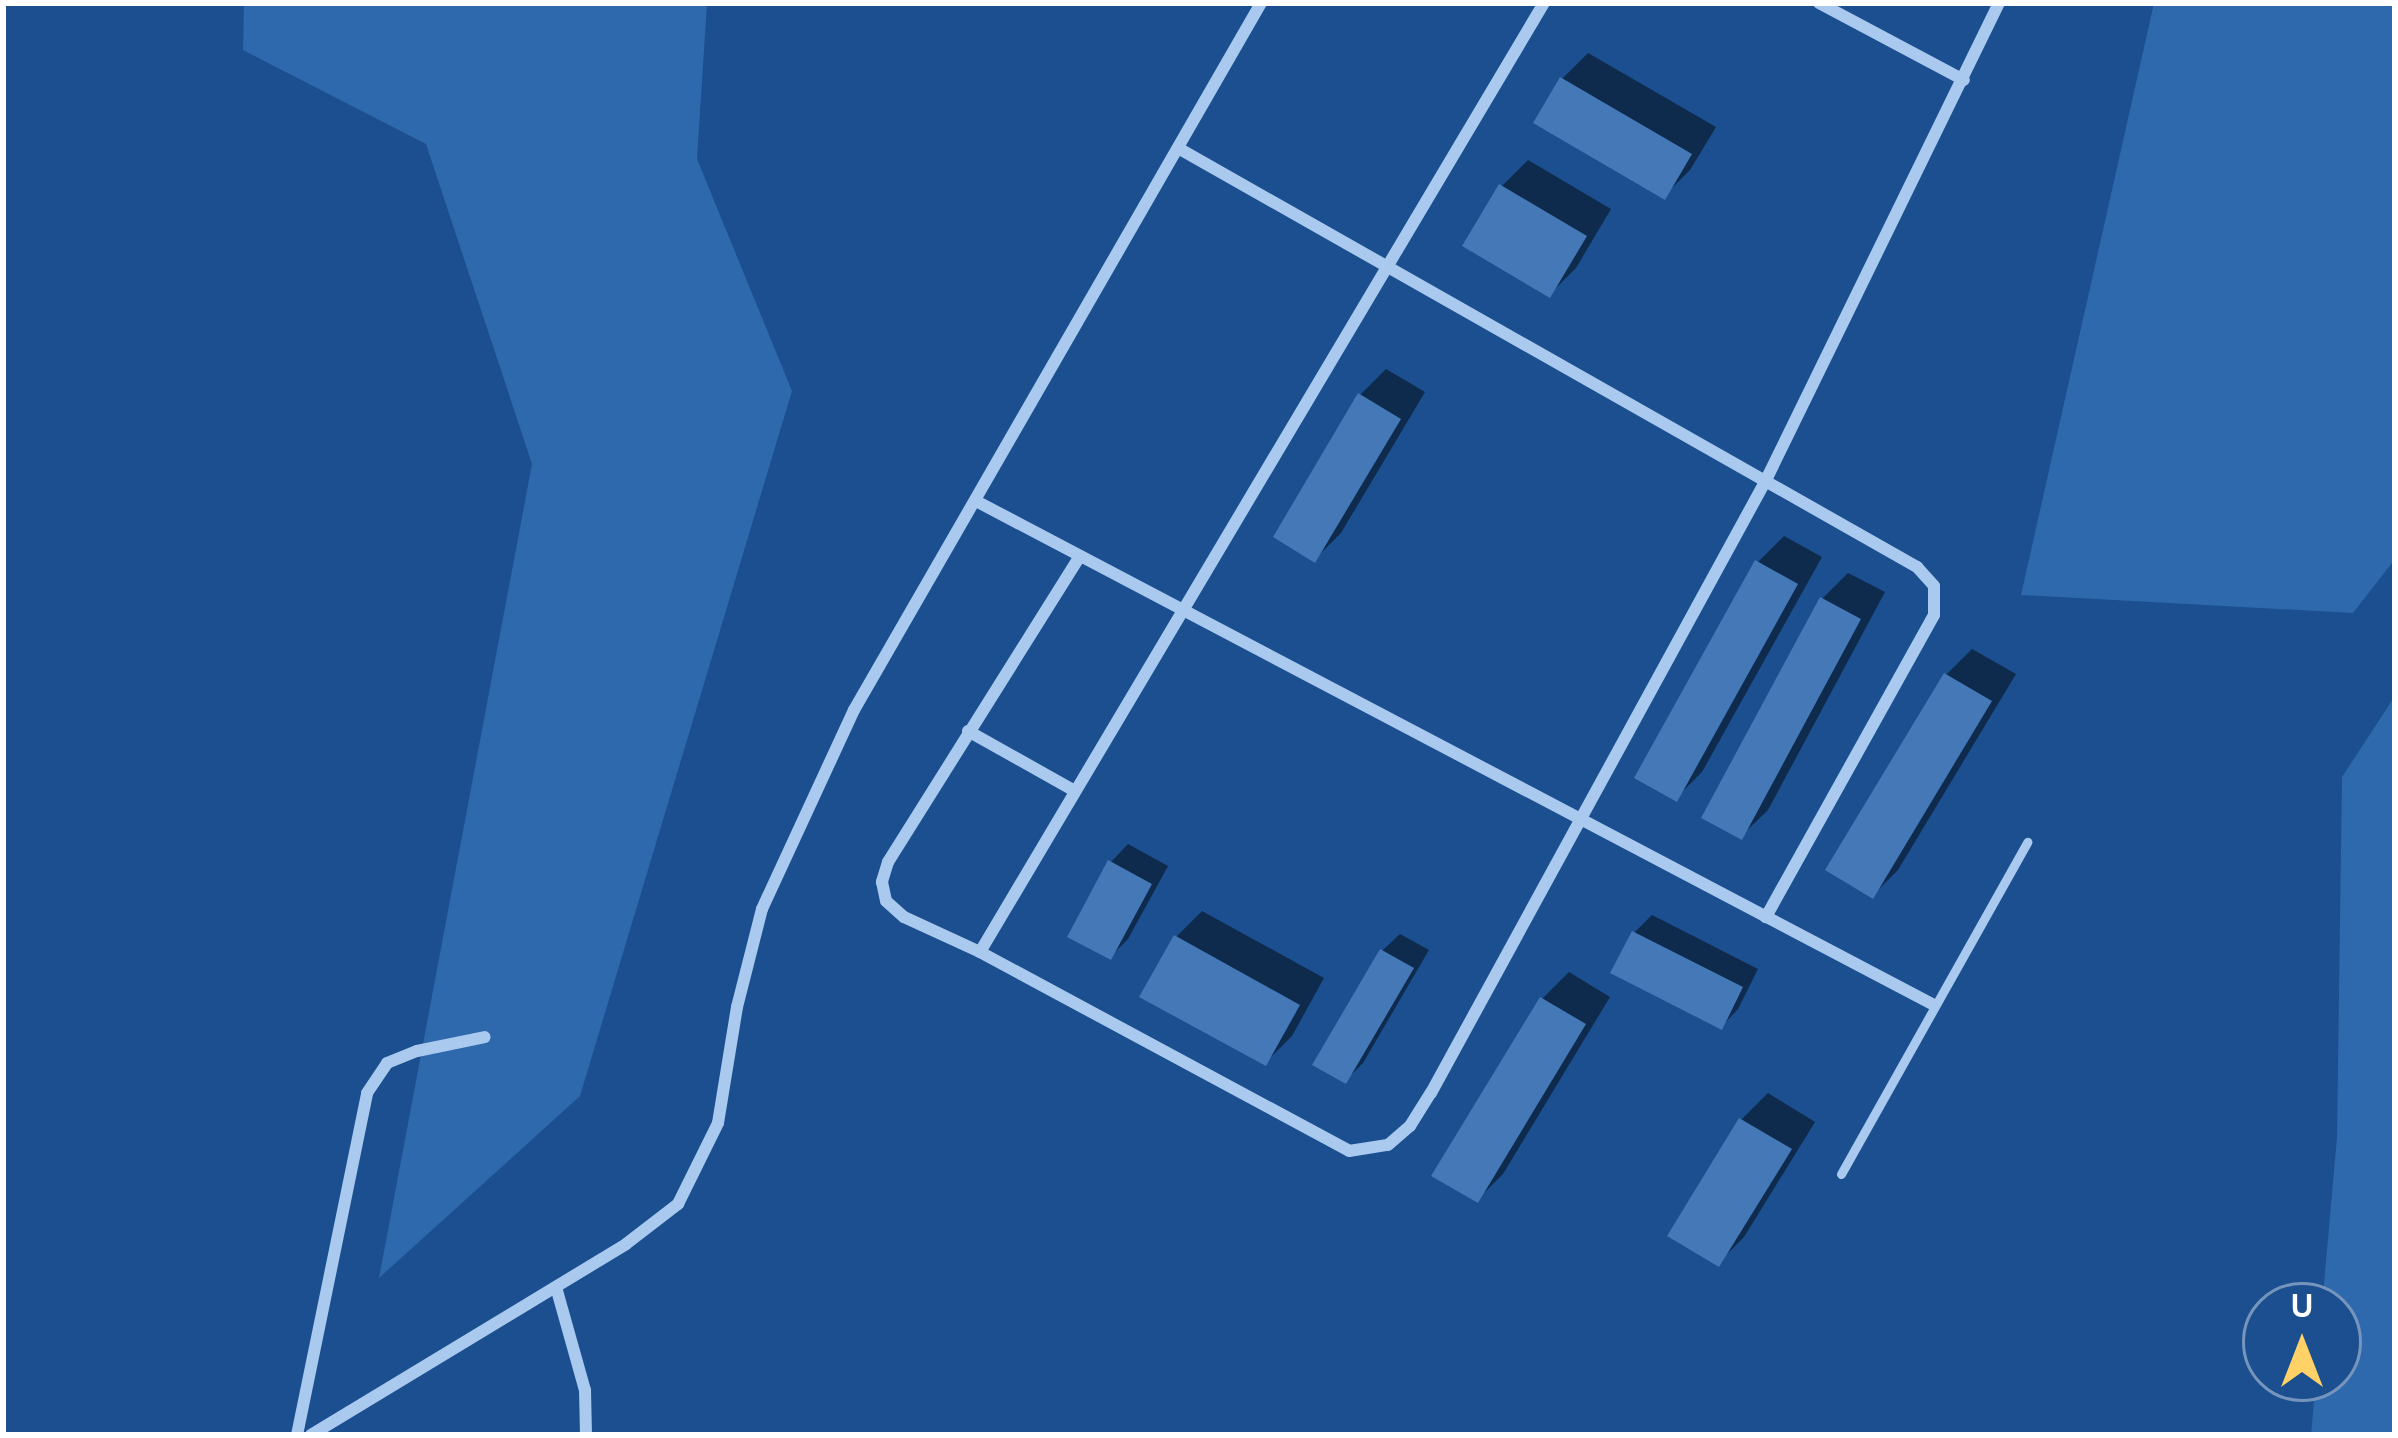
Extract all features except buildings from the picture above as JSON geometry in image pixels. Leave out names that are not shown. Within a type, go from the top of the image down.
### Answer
[{"type":"street","points":[[311,1435],[556,1287],[678,1204],[718,1124],[737,1007],[762,909],[854,710],[1261,3]]},
{"type":"street","points":[[980,952],[1544,3]]},
{"type":"street","points":[[1819,3],[1964,80]]},
{"type":"street","points":[[1080,556],[888,862],[882,882],[886,902],[904,917],[980,952],[1349,1150],[1388,1145],[1415,1120],[1766,480],[2000,3]]},
{"type":"street","points":[[1178,148],[1917,566],[1934,586],[1934,615],[1766,917]]},
{"type":"street","points":[[976,501],[1934,1005]]},
{"type":"street","points":[[968,731],[1073,790]]},
{"type":"street","points":[[297,1435],[367,1093],[387,1063],[485,1037]]},
{"type":"street","points":[[556,1287],[586,1390],[586,1435]]},
{"type":"lane","points":[[1841,1174],[2027,842]]},
{"type":"shaded area","points":[[244,3],[707,3],[697,159],[792,391],[580,1096],[379,1278],[532,464],[426,144],[243,50]]},
{"type":"shaded area","points":[[2154,3],[2395,3],[2395,559],[2353,613],[2021,595]]},
{"type":"shaded area","points":[[2395,696],[2395,1435],[2311,1435],[2314,1402],[2362,1402],[2362,1282],[2324,1282],[2337,1137],[2342,777]]}]
